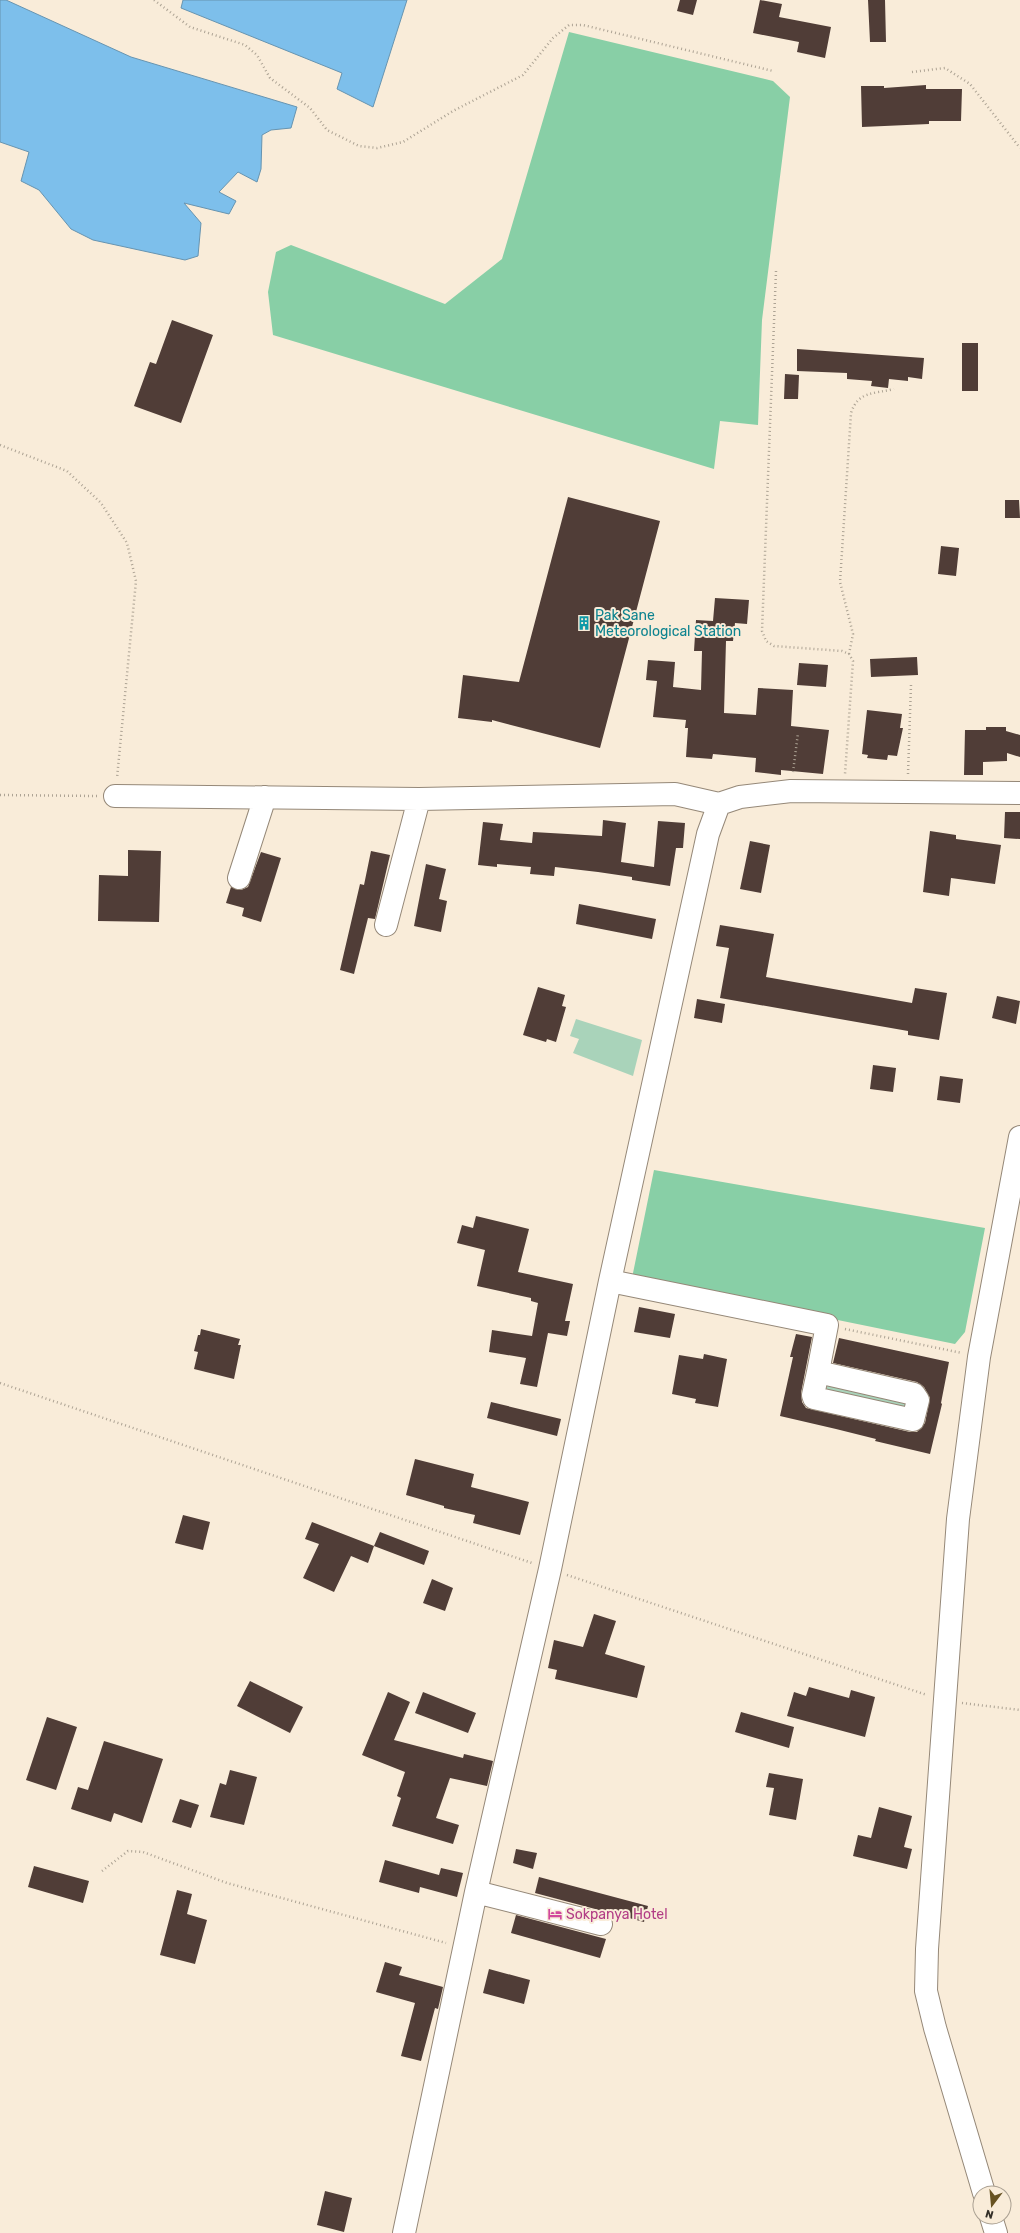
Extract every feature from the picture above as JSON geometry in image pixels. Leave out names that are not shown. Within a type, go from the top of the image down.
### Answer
[{"type":"street","points":[[115,796],[419,799],[675,794],[718,804],[740,797],[791,790],[844,792],[1020,793]]},
{"type":"street","points":[[239,878],[265,797]]},
{"type":"street","points":[[386,925],[419,799]]},
{"type":"street","points":[[404,2233],[476,1892],[550,1569],[610,1281],[708,834],[718,804]]},
{"type":"street","points":[[982,2185],[935,2028],[926,1991],[927,1949],[958,1518],[979,1357],[1020,1137]]},
{"type":"street","points":[[610,1281],[827,1325],[818,1372]]},
{"type":"street","points":[[476,1892],[601,1924]]},
{"type":"path","points":[[154,0],[190,27],[244,45],[257,56],[270,78],[310,108],[328,130],[359,146],[377,148],[403,142],[453,111],[523,75],[553,38],[569,25],[583,25],[773,71]]},
{"type":"path","points":[[912,72],[945,68],[970,84],[1020,148]]},
{"type":"path","points":[[776,271],[762,631],[766,641],[774,646],[842,651],[849,654],[853,661],[844,792]]},
{"type":"path","points":[[849,654],[853,634],[840,582],[851,413],[854,404],[859,397],[894,389]]},
{"type":"path","points":[[0,445],[67,471],[101,503],[127,543],[136,581],[115,796],[0,795]]},
{"type":"path","points":[[908,792],[912,685]]},
{"type":"path","points":[[791,790],[798,733]]},
{"type":"path","points":[[827,1325],[979,1357]]},
{"type":"path","points":[[0,1383],[944,1701],[1020,1710]]},
{"type":"path","points":[[102,1871],[128,1851],[143,1852],[226,1883],[464,1948]]},
{"type":"green space","points":[[569,32],[773,81],[790,97],[762,320],[758,425],[720,421],[714,469],[273,335],[268,292],[276,252],[291,245],[445,304],[502,259]]},
{"type":"green space","points":[[576,1019],[642,1040],[633,1076],[573,1053],[579,1039],[570,1036]]},
{"type":"green space","points":[[654,1170],[985,1228],[965,1332],[955,1344],[632,1278]]},
{"type":"green space","points":[[828,1383],[908,1398],[908,1412],[825,1394]]},
{"type":"water","points":[[0,0],[6,0],[131,57],[297,107],[291,128],[271,130],[262,135],[261,169],[257,182],[238,172],[219,192],[236,201],[229,214],[184,203],[201,223],[198,256],[185,260],[93,240],[71,229],[39,190],[21,181],[29,152],[0,142]]},
{"type":"water","points":[[183,0],[407,0],[373,107],[337,89],[342,73],[181,8]]},
{"type":"building","points":[[680,0],[697,0],[693,15],[677,11]]},
{"type":"building","points":[[760,0],[782,4],[779,17],[831,27],[825,58],[797,52],[799,42],[753,33]]},
{"type":"building","points":[[868,0],[885,0],[886,42],[870,42]]},
{"type":"building","points":[[926,85],[926,89],[962,89],[961,121],[929,121],[929,124],[862,127],[861,86],[884,86],[884,88]]},
{"type":"building","points":[[172,320],[213,335],[181,423],[134,406],[150,362],[156,364]]},
{"type":"building","points":[[962,343],[978,343],[978,391],[962,391]]},
{"type":"building","points":[[797,349],[924,358],[922,379],[908,377],[908,381],[889,379],[888,388],[871,386],[872,381],[847,379],[847,373],[797,371]]},
{"type":"building","points":[[785,374],[799,375],[798,399],[784,399]]},
{"type":"building","name":"Pak Sane Meteorological Station","points":[[568,497],[660,521],[600,748],[492,720],[492,722],[458,718],[463,675],[519,682]]},
{"type":"building","points":[[1005,500],[1019,500],[1020,518],[1005,518]]},
{"type":"building","points":[[941,546],[959,548],[956,576],[938,574]]},
{"type":"building","points":[[715,598],[749,600],[747,624],[735,623],[733,641],[726,641],[724,713],[756,715],[758,688],[793,690],[791,726],[829,730],[823,774],[781,770],[781,775],[755,772],[756,758],[713,754],[712,759],[686,757],[688,728],[685,728],[686,720],[653,717],[657,681],[646,680],[648,660],[675,662],[673,687],[701,690],[702,651],[694,651],[696,620],[713,621]]},
{"type":"building","points":[[917,657],[918,675],[871,677],[870,659]]},
{"type":"building","points":[[799,663],[828,665],[826,687],[797,685]]},
{"type":"building","points":[[867,710],[902,714],[900,728],[903,728],[897,756],[888,755],[887,760],[867,758],[868,755],[862,754]]},
{"type":"building","points":[[986,727],[1006,727],[1006,731],[1020,735],[1020,757],[1007,753],[1007,761],[983,762],[983,775],[964,775],[965,730],[986,730]]},
{"type":"building","points":[[1005,812],[1020,812],[1020,839],[1004,838]]},
{"type":"building","points":[[603,820],[626,823],[621,862],[654,867],[658,821],[685,823],[683,848],[676,848],[670,886],[632,880],[632,877],[555,867],[554,876],[530,874],[531,867],[497,864],[497,867],[478,865],[483,822],[503,824],[500,840],[532,843],[533,832],[602,836]]},
{"type":"building","points":[[930,831],[956,835],[956,839],[1001,845],[995,884],[951,878],[949,896],[923,892]]},
{"type":"building","points":[[750,841],[770,845],[761,893],[740,889]]},
{"type":"building","points":[[128,850],[161,851],[159,922],[98,921],[99,875],[128,876]]},
{"type":"building","points":[[371,851],[390,855],[375,919],[368,918],[354,974],[340,970],[360,884],[364,885]]},
{"type":"building","points":[[261,852],[281,858],[261,922],[242,916],[244,908],[226,903],[231,887],[241,890],[248,887]]},
{"type":"building","points":[[426,864],[446,869],[439,899],[447,901],[441,932],[414,926]]},
{"type":"building","points":[[579,904],[656,919],[652,939],[576,924]]},
{"type":"building","points":[[720,925],[774,934],[766,977],[912,1003],[915,988],[947,993],[939,1040],[908,1035],[908,1031],[720,998],[729,948],[716,946]]},
{"type":"building","points":[[538,987],[565,995],[562,1006],[566,1007],[556,1042],[547,1039],[546,1042],[523,1035]]},
{"type":"building","points":[[997,996],[1020,1001],[1016,1024],[992,1018]]},
{"type":"building","points":[[697,999],[725,1004],[722,1023],[694,1018]]},
{"type":"building","points":[[873,1065],[896,1068],[893,1092],[870,1089]]},
{"type":"building","points":[[940,1076],[963,1079],[960,1103],[937,1100]]},
{"type":"building","points":[[476,1216],[529,1229],[518,1272],[573,1284],[565,1321],[570,1321],[567,1336],[548,1333],[537,1387],[520,1384],[526,1358],[489,1352],[492,1330],[532,1336],[538,1303],[531,1301],[531,1298],[477,1286],[485,1250],[457,1243],[462,1225],[473,1228]]},
{"type":"building","points":[[639,1307],[675,1314],[670,1338],[634,1332]]},
{"type":"building","points":[[201,1329],[240,1339],[238,1345],[241,1345],[234,1379],[194,1369],[198,1352],[194,1351]]},
{"type":"building","points":[[796,1334],[812,1337],[801,1393],[802,1402],[806,1408],[910,1432],[917,1432],[925,1423],[930,1398],[924,1387],[917,1382],[833,1363],[839,1338],[949,1362],[942,1404],[930,1454],[875,1441],[876,1439],[780,1416],[793,1357],[790,1357]]},
{"type":"building","points":[[704,1354],[727,1359],[718,1407],[695,1403],[696,1399],[672,1394],[679,1355],[703,1359]]},
{"type":"building","points":[[491,1402],[561,1419],[557,1436],[487,1418]]},
{"type":"building","points":[[415,1459],[474,1474],[471,1487],[529,1502],[520,1535],[473,1523],[475,1515],[444,1508],[444,1506],[406,1495]]},
{"type":"building","points":[[183,1515],[210,1522],[203,1550],[175,1543]]},
{"type":"building","points":[[312,1522],[374,1546],[368,1563],[351,1556],[334,1592],[303,1578],[319,1544],[305,1539]]},
{"type":"building","points":[[380,1532],[429,1551],[424,1565],[374,1546]]},
{"type":"building","points":[[432,1579],[453,1588],[445,1611],[423,1603]]},
{"type":"building","points":[[594,1614],[616,1621],[605,1654],[645,1666],[637,1698],[555,1679],[557,1670],[548,1668],[554,1640],[583,1647]]},
{"type":"building","points":[[250,1681],[303,1707],[290,1733],[237,1706]]},
{"type":"building","points":[[809,1687],[849,1698],[851,1690],[875,1697],[865,1737],[787,1716],[794,1692],[806,1696]]},
{"type":"building","points":[[388,1692],[410,1702],[394,1740],[463,1758],[464,1754],[493,1761],[487,1786],[450,1778],[436,1818],[459,1825],[453,1844],[392,1826],[401,1798],[397,1796],[405,1772],[362,1755]]},
{"type":"building","points":[[423,1692],[476,1713],[468,1733],[415,1713]]},
{"type":"building","points":[[741,1712],[794,1727],[789,1748],[735,1732]]},
{"type":"building","points":[[47,1717],[77,1727],[56,1790],[26,1780]]},
{"type":"building","points":[[104,1741],[163,1759],[142,1823],[114,1813],[111,1822],[71,1809],[78,1787],[88,1790]]},
{"type":"building","points":[[230,1770],[257,1777],[244,1825],[210,1817],[220,1783],[226,1785]]},
{"type":"building","points":[[769,1773],[803,1779],[796,1820],[769,1815],[774,1788],[766,1787]]},
{"type":"building","points":[[180,1799],[199,1805],[191,1828],[172,1822]]},
{"type":"building","points":[[879,1807],[912,1816],[904,1847],[912,1849],[907,1869],[853,1856],[858,1835],[871,1838]]},
{"type":"building","points":[[516,1849],[537,1853],[533,1869],[513,1863]]},
{"type":"building","points":[[385,1860],[439,1875],[441,1868],[463,1873],[457,1897],[420,1887],[419,1893],[379,1882]]},
{"type":"building","points":[[34,1866],[89,1881],[83,1903],[28,1887]]},
{"type":"building","points":[[539,1877],[648,1906],[644,1922],[535,1893]]},
{"type":"building","points":[[177,1890],[192,1894],[187,1914],[207,1920],[195,1964],[160,1955]]},
{"type":"building","points":[[516,1915],[606,1939],[600,1958],[511,1933]]},
{"type":"building","points":[[385,1962],[402,1967],[399,1975],[443,1987],[438,2009],[435,2008],[421,2061],[401,2056],[415,2003],[376,1992]]},
{"type":"building","points":[[489,1969],[530,1980],[524,2004],[483,1993]]},
{"type":"building","points":[[325,2191],[352,2198],[344,2232],[317,2225]]},
{"type":"place","name":"Pak Sane Meteorological Station","points":[[584,623]]},
{"type":"place","name":"Sokpanya Hotel","points":[[555,1914]]}]
